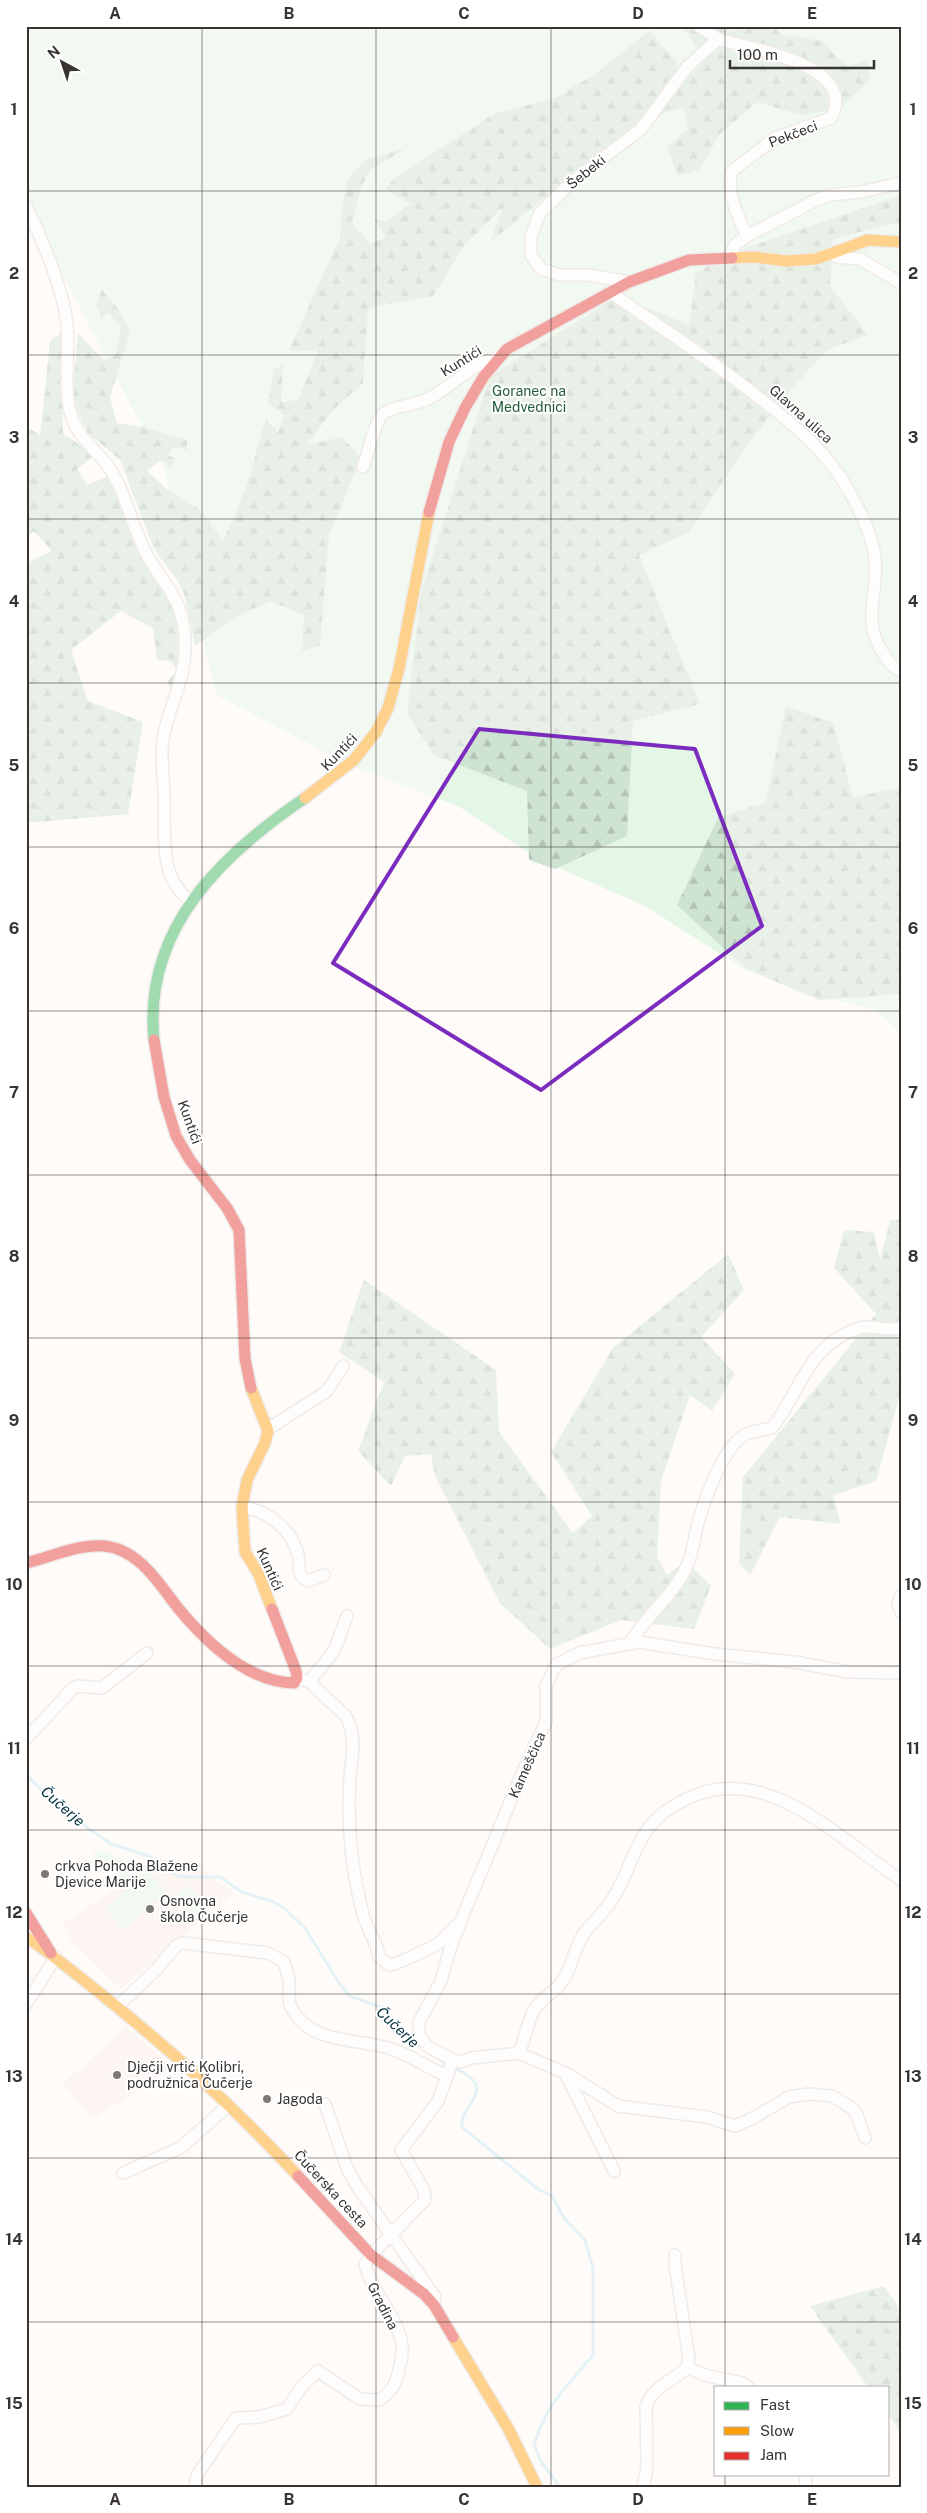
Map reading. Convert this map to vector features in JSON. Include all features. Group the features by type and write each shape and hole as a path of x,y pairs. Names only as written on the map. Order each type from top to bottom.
{"street":[{"path":"699,26 718,39"},
{"name":"Pekčeci","path":"718,39 775,53 815,71 832,85 837,98 830,118 775,138 732,171 730,185 747,236"},
{"name":"Šebeki","path":"629,282 589,275 559,275 540,269 531,255 532,236 540,213 573,181 641,129 687,67 718,39"},
{"path":"729,258 735,245 747,236 816,200 830,195 860,192 901,183"},
{"path":"26,206 44,249 63,304 67,324 69,398 75,426 112,471 143,549 177,601 183,621 185,663 181,682 163,738 164,851 173,884 190,901"},
{"path":"629,282 689,260 754,256 786,261 816,259 868,240 901,242"},
{"path":"833,253 836,257 860,259 901,283"},
{"name":"Kuntići","path":"297,1678 258,1572 245,1552 242,1508 247,1480 265,1443 268,1429 251,1388 245,1359 238,1230 232,1215 220,1196 182,1149 157,1064 154,1039 153,997 160,968 172,935 190,901 236,852 271,822 336,778 377,732 390,706 400,666 440,463 464,410 490,365 507,349 629,282"},
{"name":"Glavna ulica","path":"610,292 688,343 748,388 794,425 830,462 849,491 874,549 876,560 871,622 874,640 893,668 901,671"},
{"name":"Kuntići","path":"363,467 378,421 386,412 426,400 481,364 497,358"},
{"path":"630,1643 637,1631 672,1590 684,1571 691,1555 699,1517 724,1458 737,1440 746,1434 772,1428 808,1365 822,1350 841,1337 861,1327 890,1331 901,1328"},
{"path":"268,1429 326,1391 343,1366"},
{"path":"242,1508 261,1511 284,1530 298,1552 299,1572 303,1579 308,1581 324,1575"},
{"path":"26,1564 100,1546 116,1548 144,1567 187,1618 249,1671 269,1680 286,1684 294,1683 297,1678"},
{"path":"901,1596 898,1603 901,1612"},
{"path":"309,1682 334,1651 348,1616"},
{"name":"Kameščica","path":"450,2067 427,2046 419,2035 418,2029 423,2013 441,1981 460,1923 524,1769 546,1722 546,1686 556,1665 579,1653 639,1642 738,1657 765,1658 848,1672 901,1673"},
{"path":"26,1739 73,1688 78,1686 102,1688 147,1653"},
{"name":"Kameščica","path":"297,1678 309,1682 346,1716 352,1732 354,1748 350,1774 349,1839 359,1900 364,1919 376,1940 379,1957 389,1965 398,1964 406,1957 429,1950 460,1923"},
{"path":"519,2053 535,2008 563,1981 584,1934 612,1901 629,1870 638,1845 650,1825 676,1803 706,1790 721,1788 746,1788 766,1794 818,1819 901,1880"},
{"path":"26,1913 53,1955"},
{"path":"26,1937 53,1955"},
{"path":"118,2007 156,1970 177,1945 182,1943 268,1953 284,1962 289,1980 290,2006 307,2026 318,2033 390,2048 418,2059 450,2067 471,2058 519,2053 565,2073 618,2106 707,2117 735,2126 789,2097 808,2094 832,2096 852,2108 857,2115 865,2138"},
{"path":"26,2004 53,1955"},
{"name":"Čučerska cesta","path":"53,1955 174,2054 267,2142 371,2254 424,2294 434,2305 518,2444 537,2487"},
{"path":"371,2254 425,2200 422,2184 401,2150 438,2101 450,2067"},
{"path":"565,2073 614,2171"},
{"path":"325,2104 348,2168 369,2205 410,2258 435,2297 434,2305"},
{"path":"123,2172 180,2148 228,2106"},
{"name":"Gradina","path":"195,2487 197,2475 236,2418 259,2417 286,2409 302,2386 318,2372 360,2399 379,2400 392,2389 399,2375 402,2346 396,2327 368,2276 365,2264 371,2254"},
{"path":"643,2487 647,2468 646,2407 648,2399 659,2388 687,2368 689,2359 674,2264 675,2255"},
{"path":"687,2368 708,2376 743,2383 747,2386"}],"highlighted area":[{"path":"479,729 695,749 762,926 541,1090 333,963"}],"shaded area":[{"name":"Osnovna škola Čučerje","path":"161,1858 204,1871 234,1893 121,1989 73,1943 62,1924"},
{"name":"Dječji vrtić Kolibri, podružnica Čučerje","path":"126,2027 174,2067 92,2120 63,2084"}],"green space":[{"name":"Goranec na Medvednici","path":"26,26 901,26 901,1034 875,1010 805,992 742,968 645,906 538,859 458,806 354,767 216,695 164,468 26,206"},
{"path":"683,26 722,26 733,32 743,26 774,26 780,34 822,41 847,67 867,60 871,80 836,110 801,115 757,102 720,134 700,169 678,176 667,147 688,129 684,107 641,121 491,241 502,208 465,245 433,296 368,308 363,383 333,410 307,445 342,437 361,458 329,535 320,646 302,651 304,615 270,601 240,615 195,646 185,597 179,583 153,547 120,460 88,433 72,400 78,333 104,360 116,355 121,326 108,313 101,317 96,304 102,290 119,310 130,332 110,397 117,423 143,427 187,440 187,450 174,447 168,455 175,459 171,468 161,460 147,471 168,490 202,511 223,542 245,490 266,419 278,432 284,415 268,403 274,369 283,365 281,402 298,400 318,351 289,350 340,238 342,206 348,179 365,160 408,147 371,169 361,187 352,223 370,244 386,237 374,219 385,222 411,204 385,189 395,178 494,114 557,97 598,72 649,31 677,62 672,93 706,59 696,48"},
{"path":"901,195 901,226 890,224 833,239 830,286 868,335 827,350 785,396 752,439 688,533 639,555 700,704 633,721 627,836 555,869 529,860 527,791 434,755 407,714 421,592 490,376 618,296 689,325 696,272 745,248"},
{"path":"61,333 63,434 95,455 77,469 87,485 114,474 142,552 176,600 183,640 174,696 167,682 177,670 171,661 157,660 153,628 121,611 71,650 88,701 143,722 128,814 26,823 26,563 52,551 34,531 26,537 26,426 40,435 50,341"},
{"path":"786,706 833,723 853,797 901,788 901,994 819,1000 746,969 677,905 718,818 766,802"},
{"path":"901,1219 901,1391 876,1481 833,1495 841,1524 780,1517 750,1575 739,1563 743,1477 876,1314 834,1268 844,1230 874,1232 880,1260 890,1221"},
{"path":"728,1254 744,1290 701,1337 735,1374 712,1411 690,1395 661,1481 657,1557 667,1575 686,1561 711,1586 694,1629 621,1620 550,1649 500,1603 435,1476 431,1454 405,1456 391,1486 358,1451 384,1382 339,1352 364,1280 496,1370 499,1432 573,1533 592,1516 551,1452 613,1348"},
{"path":"97,1849 147,1869 129,1881 101,1868 93,1857"},
{"path":"149,1872 166,1893 123,1929 106,1908"},
{"path":"188,1886 209,1910 195,1922 174,1897"},
{"path":"884,2286 901,2310 901,2433 890,2418 890,2386 867,2386 810,2306"}],"waterway":[{"name":"Čučerje","path":"26,1774 72,1817 111,1844 149,1856 179,1877 220,1877 242,1892 274,1902 284,1908 305,1928 341,1986 350,1996 381,2007 399,2024 407,2038 448,2065"},
{"name":"Čučerje","path":"454,2068 468,2076 475,2084 474,2098 462,2120 463,2128 538,2189 552,2196 564,2218 585,2240 593,2268 593,2355 551,2406 534,2445 542,2463 560,2487"}],"traffic: fast":[{"path":"154,1040 154,1000 161,963 175,930 194,899 217,870 244,844 305,798"}],"traffic: slow":[{"path":"732,258 754,257 786,261 816,259 868,240 901,242"},
{"path":"305,798 354,760 376,732 388,708 399,669 429,512"},
{"path":"251,1388 268,1431 265,1443 247,1480 242,1507 245,1552 258,1573 272,1609"},
{"path":"26,1937 50,1953 164,2047 233,2109 298,2176"},
{"path":"453,2337 508,2428 537,2487"}],"traffic: jam":[{"path":"429,512 449,442 465,408 484,376 507,349 629,282 689,260 732,258"},
{"path":"154,1040 164,1097 176,1136 190,1160 227,1208 239,1230 245,1359 251,1388"},
{"path":"26,1563 65,1551 94,1546 104,1546 128,1554 147,1569 201,1634 229,1658 260,1676 294,1683 297,1678 296,1671 272,1609"},
{"path":"26,1913 51,1953"},
{"path":"298,2176 371,2255 424,2294 434,2305 453,2337"}],"place":[{"name":"crkva Pohoda Blažene Djevice Marije","path":"45,1874"},
{"name":"Osnovna škola Čučerje","path":"150,1909"},
{"name":"Dječji vrtić Kolibri, podružnica Čučerje","path":"117,2075"},
{"name":"Jagoda","path":"267,2099"}]}
